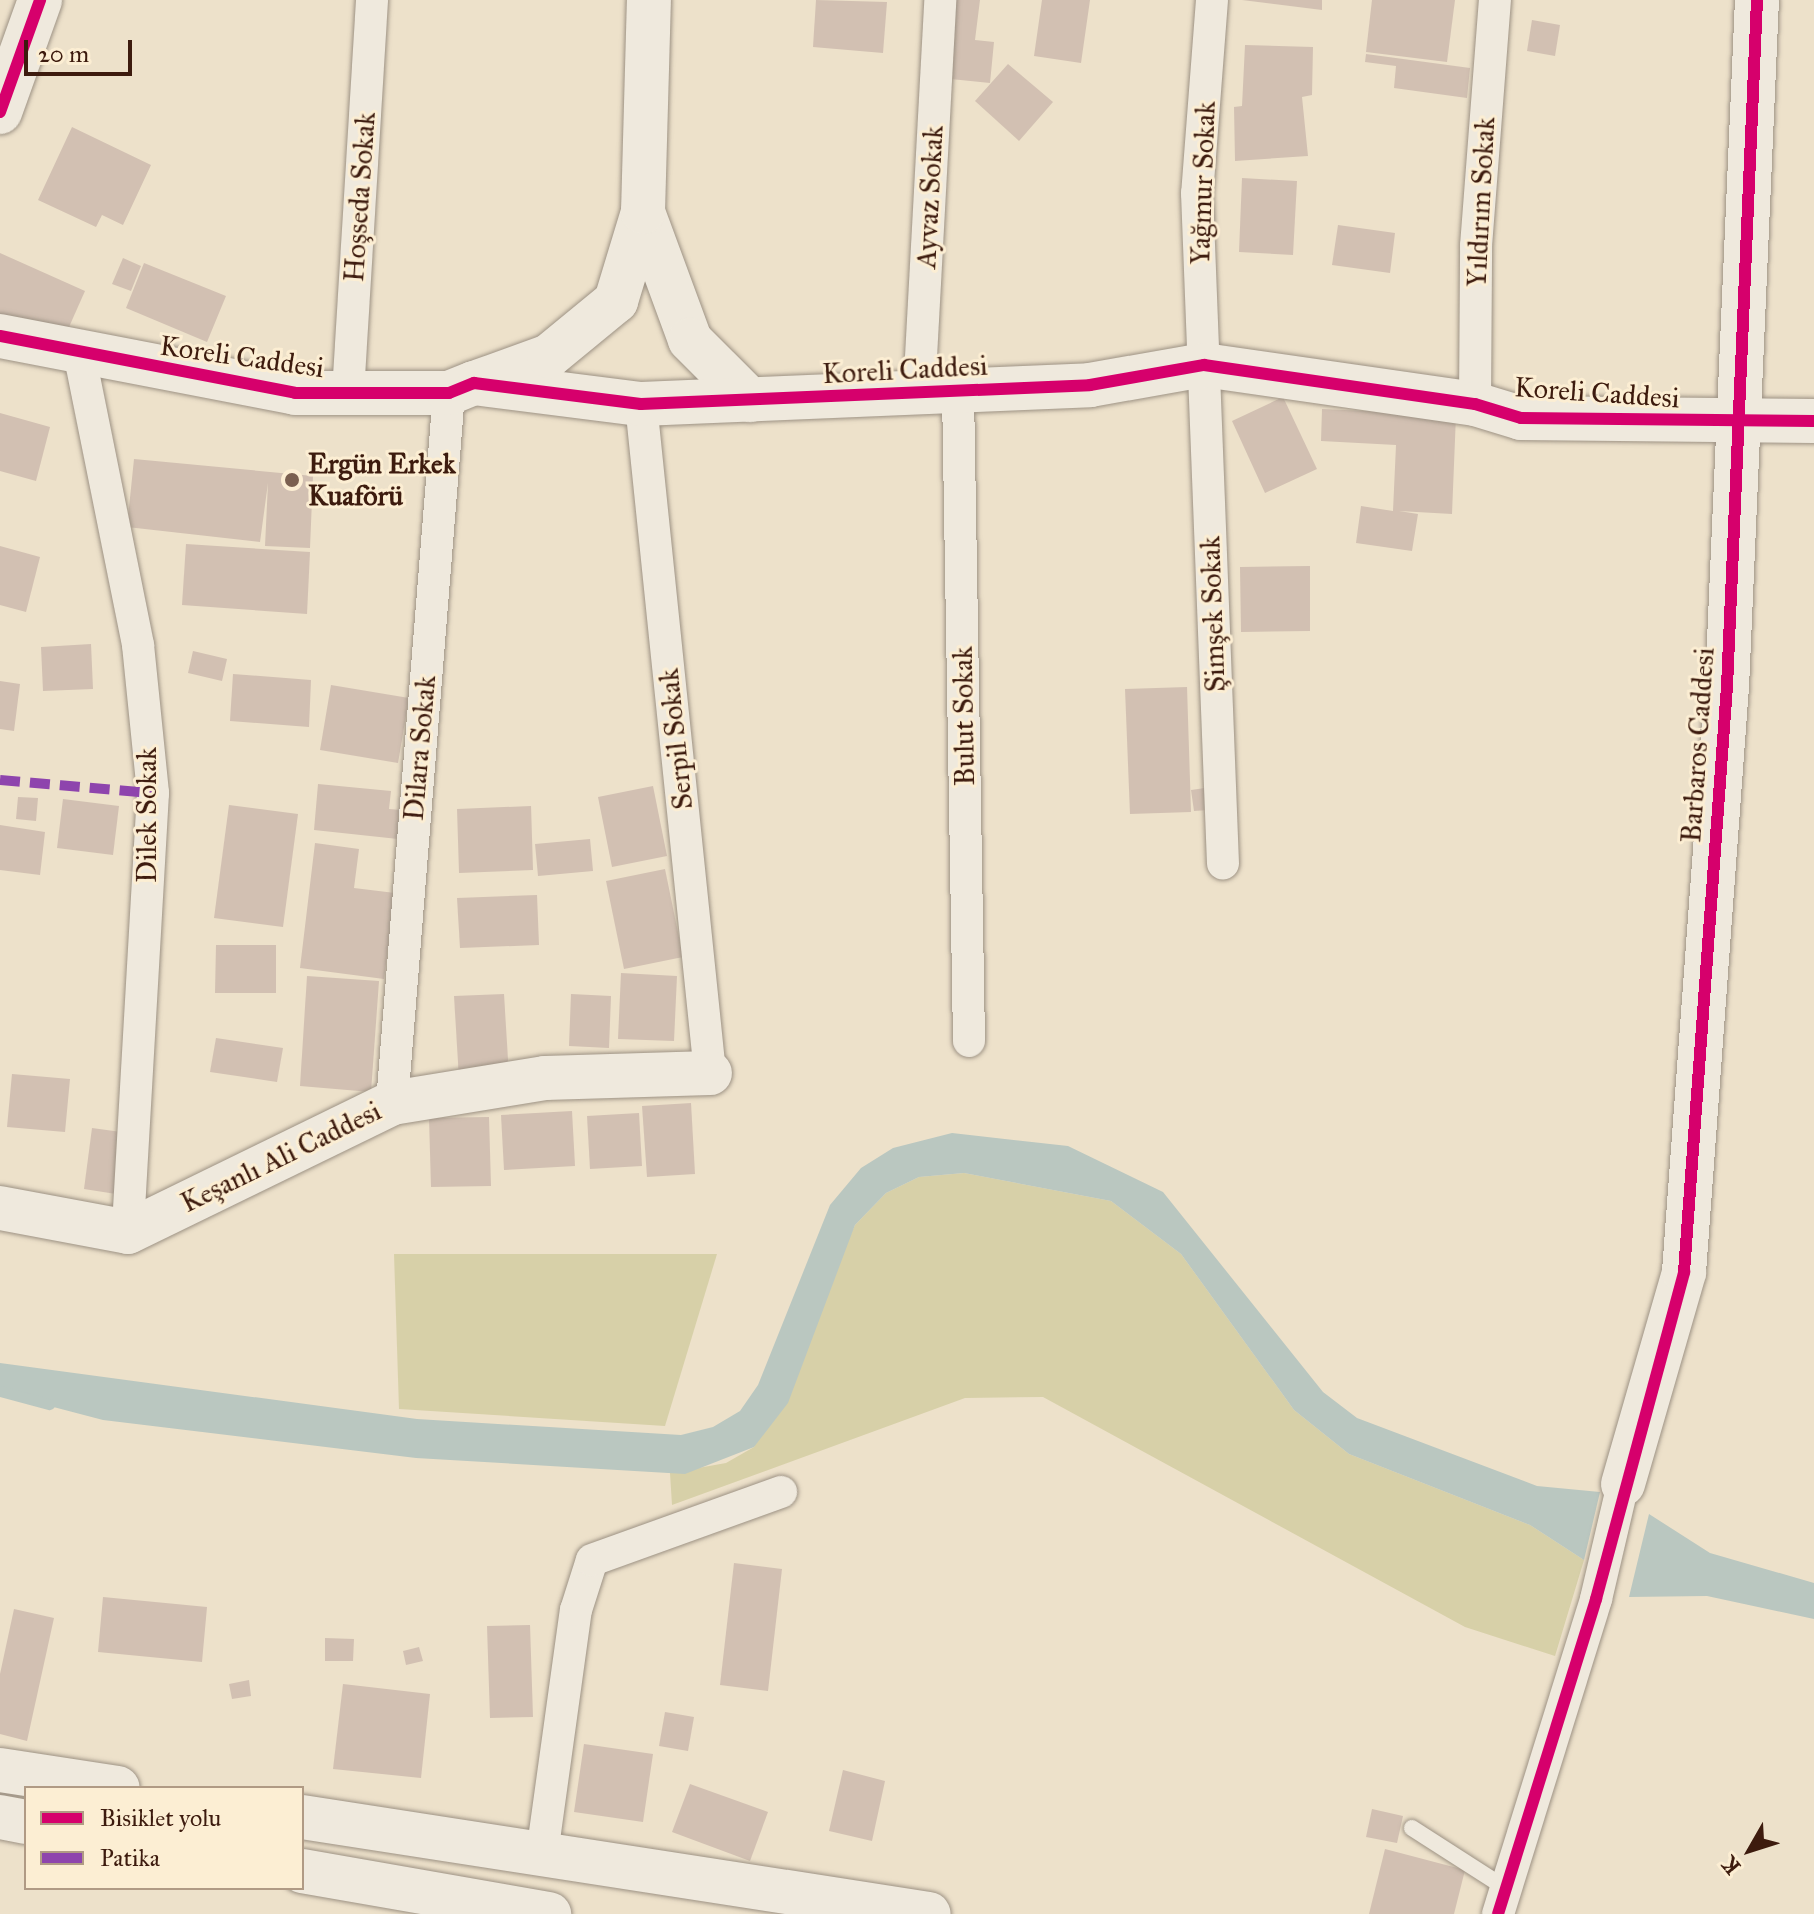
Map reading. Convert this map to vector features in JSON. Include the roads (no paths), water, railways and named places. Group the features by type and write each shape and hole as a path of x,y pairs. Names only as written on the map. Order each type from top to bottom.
{"street":[{"path":"0,112 40,0"},
{"name":"Hoşseda Sokak","path":"348,393 372,0"},
{"path":"462,388 549,356 616,301 643,212 649,0"},
{"name":"Ayvaz Sokak","path":"938,393 940,0"},
{"name":"Yağmur Sokak","path":"1204,365 1197,193 1212,0"},
{"name":"Yıldırım Sokak","path":"1475,404 1476,246 1495,0"},
{"name":"Barbaros Caddesi","path":"1623,1484 1684,1272 1739,425 1757,0"},
{"path":"643,212 690,340 750,400"},
{"name":"Koreli Caddesi","path":"0,336 80,357 295,393 462,388 641,404 1090,385 1204,365 1475,404 1521,418 1739,425 1814,421"},
{"name":"Dilek Sokak","path":"80,357 138,645 153,793 128,1232"},
{"name":"Şimşek Sokak","path":"1204,365 1223,863"},
{"name":"Dilara Sokak","path":"392,1103 462,388"},
{"name":"Bulut Sokak","path":"938,393 969,1041"},
{"name":"Serpil Sokak","path":"641,404 710,1073"},
{"name":"Keşanlı Ali Caddesi","path":"128,1232 392,1103 545,1078 710,1073"},
{"path":"0,1208 128,1232"},
{"path":"1502,1902 1601,1580 1623,1484"},
{"path":"542,1854 576,1610 592,1560 781,1492"},
{"path":"0,1770 105,1786"},
{"path":"0,1817 24,1822"},
{"path":"304,1817 929,1914"},
{"path":"304,1871 549,1914"}],"lane":[{"path":"1412,1828 1502,1902"}],"waterway":[{"path":"0,1391 49,1404"}],"place":[{"name":"Ergün Erkek Kuaförü","path":"292,480"}]}
